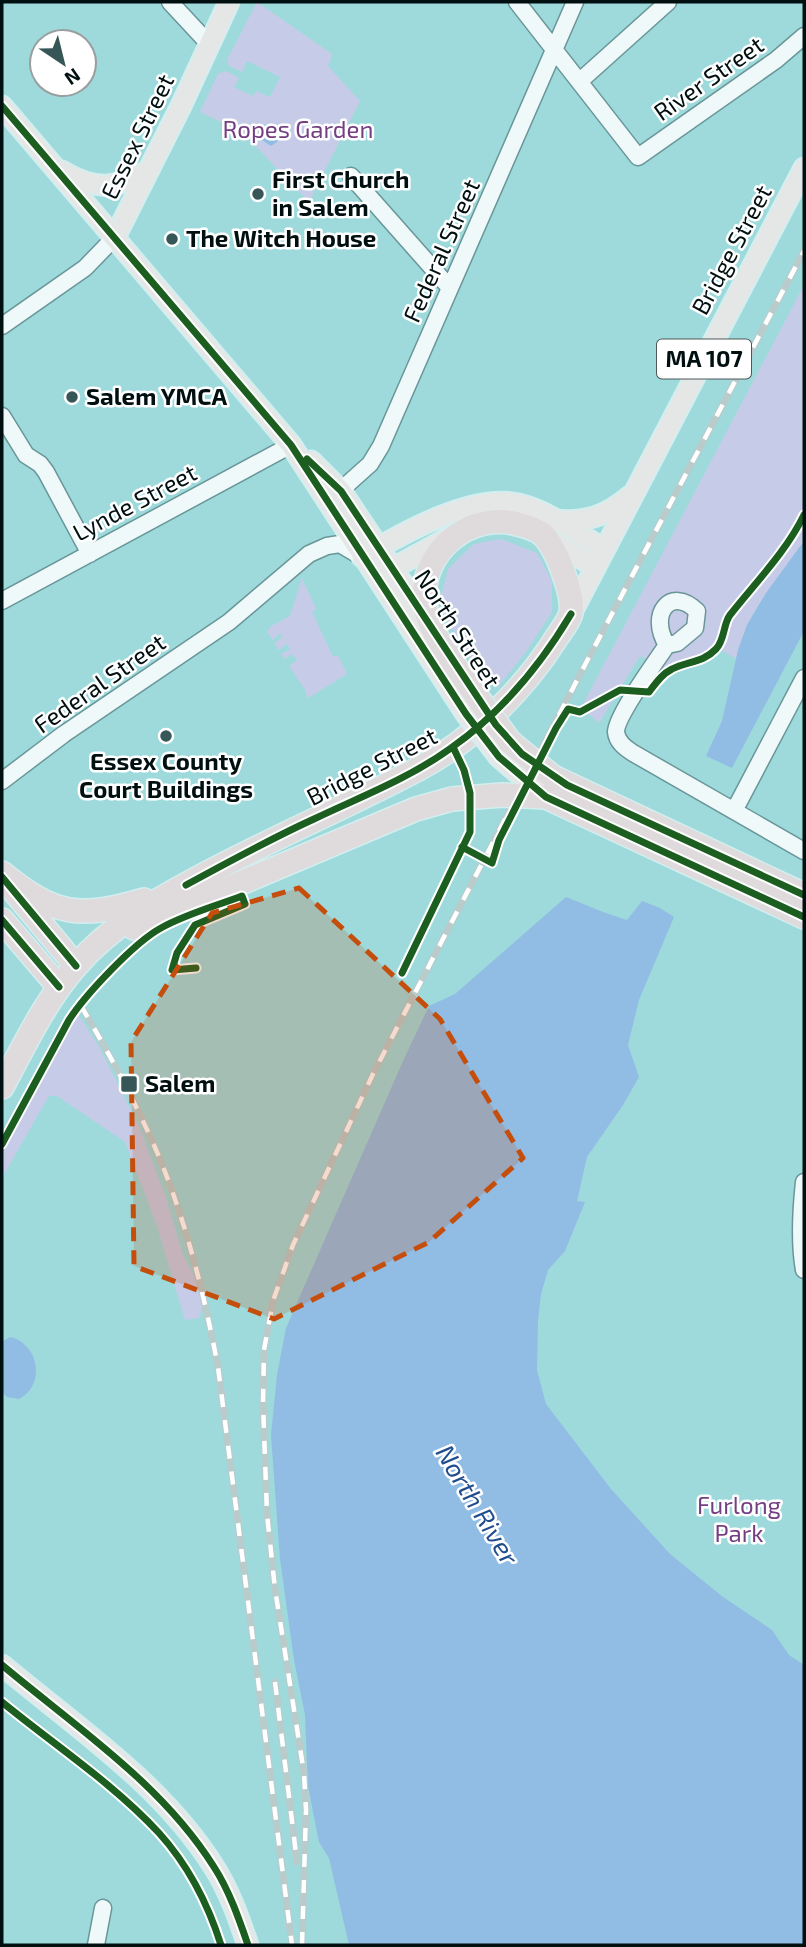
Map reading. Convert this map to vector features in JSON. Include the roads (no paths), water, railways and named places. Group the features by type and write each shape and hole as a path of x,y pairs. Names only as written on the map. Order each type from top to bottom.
{"highway":[{"path":"431,628 425,606 426,579 438,555 457,533 492,521 548,527 562,571 571,614"},
{"name":"Bridge Street","path":"2,1087 59,987 99,942 135,914 186,885 266,842 407,775 453,747 484,722 518,687 551,647 571,614"},
{"name":"North Street","path":"431,628 473,707 510,742 549,787 804,917"},
{"path":"99,942 416,809 452,799 502,795 549,787"},
{"name":"North Street","path":"549,787 804,895"},
{"path":"2,875 47,904 72,912 126,905 186,885"},
{"path":"2,875 76,966"},
{"path":"2,920 59,987"}],"main road":[{"name":"Essex Street","path":"115,237 229,2"},
{"name":"North Street","path":"2,106 334,496 371,552 394,569 431,628"},
{"path":"53,166 90,185 111,186 129,181 149,170"},
{"name":"Bridge Street","path":"571,614 804,168"},
{"path":"548,527 591,519 606,513 634,494"},
{"path":"371,552 441,518 479,504 496,501 519,504 595,567"},
{"path":"548,527 604,549"},
{"path":"375,577 457,533"},
{"name":"North Street","path":"371,552 375,577 473,707"},
{"path":"2,1665 141,1780 180,1821 215,1867 239,1918 248,1945"}],"street":[{"path":"170,2 209,44"},
{"path":"517,2 580,82 668,2"},
{"name":"Federal Street","path":"334,496 370,464 381,446 575,2"},
{"name":"River Street","path":"580,82 638,157 776,60 804,36"},
{"path":"351,176 450,288"},
{"name":"Essex Street","path":"2,326 85,268 115,237"},
{"path":"2,416 26,455 46,471 90,554"},
{"name":"Lynde Street","path":"2,601 291,445"},
{"name":"Federal Street","path":"2,781 64,734 229,622 309,554 340,544 371,552"},
{"path":"667,645 623,712 616,735 620,743 628,751 804,851"},
{"path":"734,811 804,677"},
{"path":"804,1182 804,1270"},
{"path":"96,1945 103,1908"}],"water":[{"path":"267,124 274,129 277,137 277,142 271,146 262,140 259,133"},
{"path":"804,541 804,631 732,768 706,756 722,721 738,650 747,625 766,593"},
{"name":"North River","path":"566,897 627,920 642,901 674,917 639,1000 628,1045 639,1077 587,1157 577,1201 585,1202 565,1251 548,1270 541,1294 538,1321 537,1370 546,1404 611,1489 670,1554 723,1597 772,1630 789,1655 804,1665 804,1945 349,1945 329,1858 319,1842 308,1787 305,1715 294,1660 280,1559 271,1435 277,1375 286,1328 429,1006 455,994"},
{"path":"10,1337 27,1347 36,1365 33,1384 19,1399 7,1397 2,1392 2,1342"}],"railway":[{"path":"302,1945 306,1810 304,1773 275,1589 267,1514 264,1350 273,1301 293,1245 373,1074 804,251"},
{"path":"81,1006 102,1041 157,1152 185,1231 207,1312 218,1367 292,1945"},
{"path":"275,1682 297,1862"}],"place":[{"name":"First Church in Salem","path":"258,194"},
{"name":"The Witch House","path":"172,239"},
{"name":"Salem YMCA","path":"72,397"},
{"name":"Essex County Court Buildings","path":"166,736"},
{"name":"Salem","path":"129,1084"}],"park label":[{"name":"Ropes Garden","path":"298,130"},
{"name":"Furlong Park","path":"739,1520"}]}
